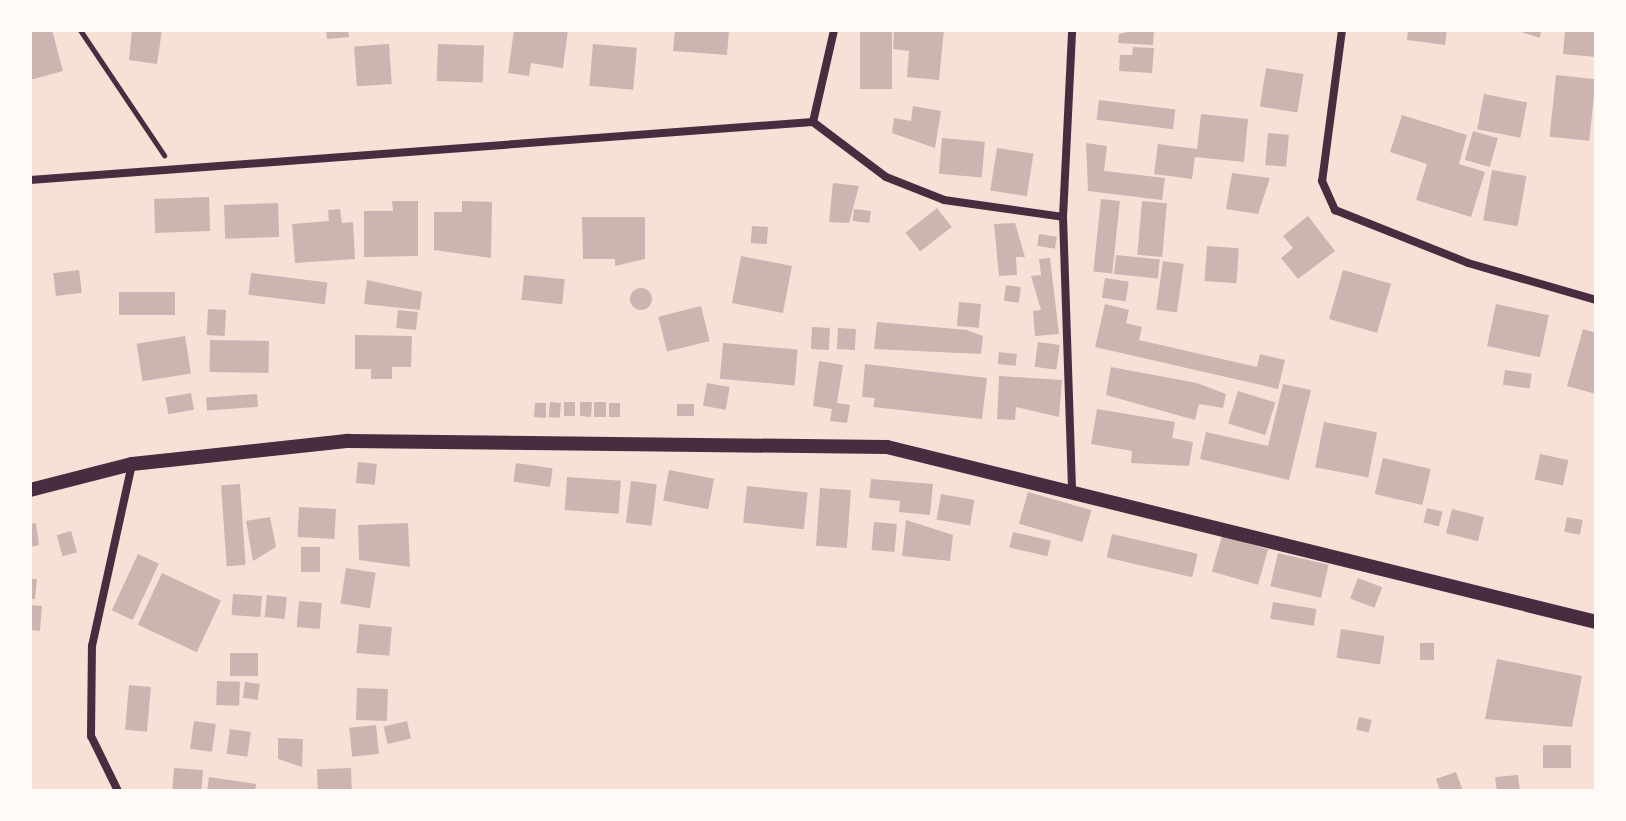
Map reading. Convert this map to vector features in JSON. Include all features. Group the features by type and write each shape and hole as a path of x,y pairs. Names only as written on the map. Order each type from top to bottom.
{"street":[{"path":"813,122 834,30"},
{"path":"1072,30 1063,217 1072,488"},
{"path":"1342,30 1322,181 1335,210 1468,263 1596,300"},
{"path":"30,180 170,164 813,122 886,177 944,200 1063,217"},
{"path":"30,490 132,464 349,441 887,447 1072,488 1596,622"},
{"path":"118,791 110,782 91,736 92,646 132,464"},
{"path":"101,791 110,782"}],"path":[{"path":"80,30 170,164"}],"building":[{"path":"30,30 52,30 63,71 30,80"},
{"path":"132,30 162,30 157,64 129,60"},
{"path":"326,30 348,30 349,37 327,39"},
{"path":"514,30 568,30 563,68 531,63 529,76 508,73"},
{"path":"675,30 729,30 727,55 673,51"},
{"path":"860,30 892,30 892,89 860,89"},
{"path":"894,30 944,30 939,80 907,77 909,51 893,49"},
{"path":"1154,30 1153,45 1118,43 1119,34"},
{"path":"1408,30 1447,30 1445,45 1407,40"},
{"path":"1515,30 1541,30 1540,38"},
{"path":"1565,30 1596,30 1596,57 1563,54"},
{"path":"389,44 392,84 357,86 354,46"},
{"path":"438,44 484,46 483,83 437,81"},
{"path":"593,44 637,48 633,90 589,86"},
{"path":"1133,47 1154,48 1152,73 1119,71 1120,55 1132,55"},
{"path":"1266,68 1304,74 1297,112 1260,107"},
{"path":"1556,75 1596,79 1589,141 1550,137"},
{"path":"1484,94 1527,102 1520,138 1477,129"},
{"path":"1099,100 1175,109 1173,129 1097,120"},
{"path":"913,106 941,111 935,148 892,133 894,118 911,121"},
{"path":"1201,114 1248,119 1244,162 1195,157 1192,179 1154,174 1158,144 1197,149"},
{"path":"1402,115 1467,135 1459,164 1485,172 1471,217 1416,200 1427,164 1390,152"},
{"path":"1473,131 1498,138 1490,167 1465,160"},
{"path":"1268,133 1289,135 1286,167 1265,165"},
{"path":"942,138 985,142 982,178 939,174"},
{"path":"1086,143 1107,146 1104,171 1165,178 1162,200 1088,191"},
{"path":"997,148 1034,154 1027,196 990,190"},
{"path":"1492,170 1526,176 1518,226 1483,220"},
{"path":"1232,173 1270,178 1258,214 1226,209"},
{"path":"833,183 859,186 849,223 829,222"},
{"path":"209,197 210,231 155,233 154,199"},
{"path":"1101,199 1120,201 1112,274 1093,272"},
{"path":"392,201 418,201 418,256 364,257 364,211 393,211"},
{"path":"462,201 492,202 491,258 434,250 434,212 462,212"},
{"path":"1142,201 1167,203 1162,257 1137,255"},
{"path":"278,203 279,237 225,239 224,205"},
{"path":"937,208 952,227 920,252 905,233"},
{"path":"340,209 342,223 353,222 355,259 295,263 292,224 329,221 328,210"},
{"path":"854,209 871,211 869,223 853,221"},
{"path":"1308,216 1335,251 1298,279 1281,258 1293,248 1283,236"},
{"path":"582,217 645,217 645,259 615,266 615,259 583,259"},
{"path":"1015,223 1025,257 1016,257 1017,275 999,276 994,224"},
{"path":"752,226 768,227 767,244 751,243"},
{"path":"1039,234 1057,237 1055,249 1037,246"},
{"path":"1207,246 1239,248 1236,283 1205,281"},
{"path":"1116,255 1160,260 1158,278 1114,274"},
{"path":"741,256 792,266 783,313 732,303"},
{"path":"1050,258 1059,334 1035,336 1033,311 1041,310 1031,276 1041,275 1039,259"},
{"path":"1163,261 1184,264 1177,312 1156,310"},
{"path":"79,270 82,293 56,296 53,273"},
{"path":"1343,270 1391,284 1377,333 1329,319"},
{"path":"251,273 327,282 325,304 248,295"},
{"path":"524,275 565,279 562,304 521,300"},
{"path":"1105,278 1129,282 1126,302 1102,298"},
{"path":"367,280 422,292 420,310 364,304"},
{"path":"1006,285 1021,287 1019,303 1004,301"},
{"path":"641,288 649,291 652,299 649,307 641,310 633,307 630,299 633,291"},
{"path":"119,292 175,292 175,315 119,315"},
{"path":"959,302 981,304 979,328 957,326"},
{"path":"1105,304 1129,310 1126,323 1142,327 1139,340 1257,367 1260,354 1285,360 1278,389 1095,347"},
{"path":"1496,304 1549,315 1540,357 1487,346"},
{"path":"701,306 710,341 667,352 658,317"},
{"path":"208,309 226,310 225,336 207,335"},
{"path":"398,310 418,312 416,330 396,328"},
{"path":"877,322 967,330 983,336 981,354 874,349"},
{"path":"812,327 830,328 829,350 811,349"},
{"path":"838,328 856,329 855,350 837,349"},
{"path":"1583,329 1596,333 1596,394 1567,386"},
{"path":"355,335 412,336 411,367 392,367 392,379 371,379 371,369 355,369"},
{"path":"185,336 191,374 143,381 137,344"},
{"path":"210,340 269,341 268,373 209,372"},
{"path":"1038,342 1060,345 1056,370 1035,367"},
{"path":"723,343 798,350 795,385 720,379"},
{"path":"999,352 1017,354 1016,366 998,364"},
{"path":"819,361 843,365 837,403 850,405 847,423 830,421 832,409 813,406"},
{"path":"865,364 987,378 982,419 873,407 875,398 862,397"},
{"path":"1111,367 1197,383 1226,394 1223,408 1199,404 1195,420 1106,395"},
{"path":"1505,370 1532,374 1530,389 1503,385"},
{"path":"999,376 1062,380 1059,417 1016,407 1015,420 997,419"},
{"path":"707,383 730,387 726,410 703,406"},
{"path":"1283,384 1311,390 1289,480 1200,459 1206,432 1268,446"},
{"path":"1238,391 1275,402 1265,435 1228,424"},
{"path":"191,393 194,410 168,414 165,398"},
{"path":"257,394 258,407 207,411 206,398"},
{"path":"550,402 561,403 560,418 549,417"},
{"path":"564,402 575,402 575,416 564,416"},
{"path":"580,402 592,402 591,417 580,416"},
{"path":"594,402 606,402 606,417 594,417"},
{"path":"535,403 546,403 546,418 534,417"},
{"path":"609,403 620,403 620,417 609,417"},
{"path":"677,404 694,404 694,416 677,416"},
{"path":"1097,409 1175,422 1172,438 1193,442 1189,466 1131,463 1132,451 1091,444"},
{"path":"1324,422 1377,432 1368,477 1315,467"},
{"path":"1540,454 1568,460 1563,485 1535,479"},
{"path":"1383,458 1431,469 1422,505 1375,494"},
{"path":"358,462 377,464 375,485 356,483"},
{"path":"516,463 553,468 550,487 513,482"},
{"path":"669,470 714,479 708,509 663,500"},
{"path":"567,477 621,481 619,514 565,510"},
{"path":"871,479 933,484 930,515 899,512 900,501 869,498"},
{"path":"631,481 657,484 652,526 626,523"},
{"path":"240,484 246,565 227,566 221,485"},
{"path":"747,486 808,492 804,529 743,523"},
{"path":"820,488 851,490 847,548 816,546"},
{"path":"1028,492 1091,510 1082,542 1019,524"},
{"path":"941,494 974,500 970,526 936,520"},
{"path":"299,507 336,509 334,539 297,537"},
{"path":"1427,508 1443,512 1439,526 1423,523"},
{"path":"1452,509 1484,517 1478,541 1446,533"},
{"path":"270,517 276,547 253,561 246,521"},
{"path":"1567,517 1583,520 1580,535 1564,532"},
{"path":"906,520 953,535 950,561 902,556"},
{"path":"874,522 897,524 894,552 872,550"},
{"path":"36,523 39,545 30,547 30,524"},
{"path":"408,523 410,567 359,560 358,525"},
{"path":"71,531 77,552 63,556 57,535"},
{"path":"1013,532 1051,541 1047,556 1009,548"},
{"path":"1112,534 1198,554 1192,577 1107,557"},
{"path":"1222,536 1268,549 1258,585 1212,572"},
{"path":"301,547 320,547 320,572 301,572"},
{"path":"1278,553 1329,565 1321,598 1270,586"},
{"path":"138,554 159,564 133,620 112,610"},
{"path":"346,568 376,573 370,608 340,604"},
{"path":"162,573 221,600 197,652 138,625"},
{"path":"1358,578 1382,587 1374,608 1350,599"},
{"path":"30,579 37,579 35,599 30,599"},
{"path":"233,594 262,596 260,617 232,615"},
{"path":"267,595 287,597 285,619 265,617"},
{"path":"299,601 322,603 320,629 297,627"},
{"path":"1273,602 1316,609 1314,626 1270,619"},
{"path":"30,605 42,606 40,631 30,630"},
{"path":"359,624 392,627 389,656 356,653"},
{"path":"1341,629 1384,636 1380,665 1336,658"},
{"path":"1420,643 1434,643 1434,660 1420,660"},
{"path":"230,653 258,653 258,676 230,676"},
{"path":"1497,659 1582,676 1572,727 1485,719"},
{"path":"217,681 240,682 239,706 216,705"},
{"path":"245,682 260,684 258,700 243,698"},
{"path":"129,685 151,687 147,732 125,730"},
{"path":"357,688 388,689 387,721 356,720"},
{"path":"1359,717 1372,720 1369,733 1356,730"},
{"path":"194,721 216,724 212,752 190,749"},
{"path":"407,721 411,739 388,744 384,726"},
{"path":"376,725 379,754 352,757 349,728"},
{"path":"230,729 251,732 247,757 227,754"},
{"path":"278,738 303,739 302,767 278,759"},
{"path":"1543,745 1571,745 1571,768 1543,768"},
{"path":"174,768 203,770 201,791 172,791"},
{"path":"351,768 352,791 318,791 317,769"},
{"path":"1456,772 1463,791 1440,791 1436,779"},
{"path":"1518,775 1520,791 1497,791 1495,777"},
{"path":"209,777 256,784 255,791 207,791"}]}
